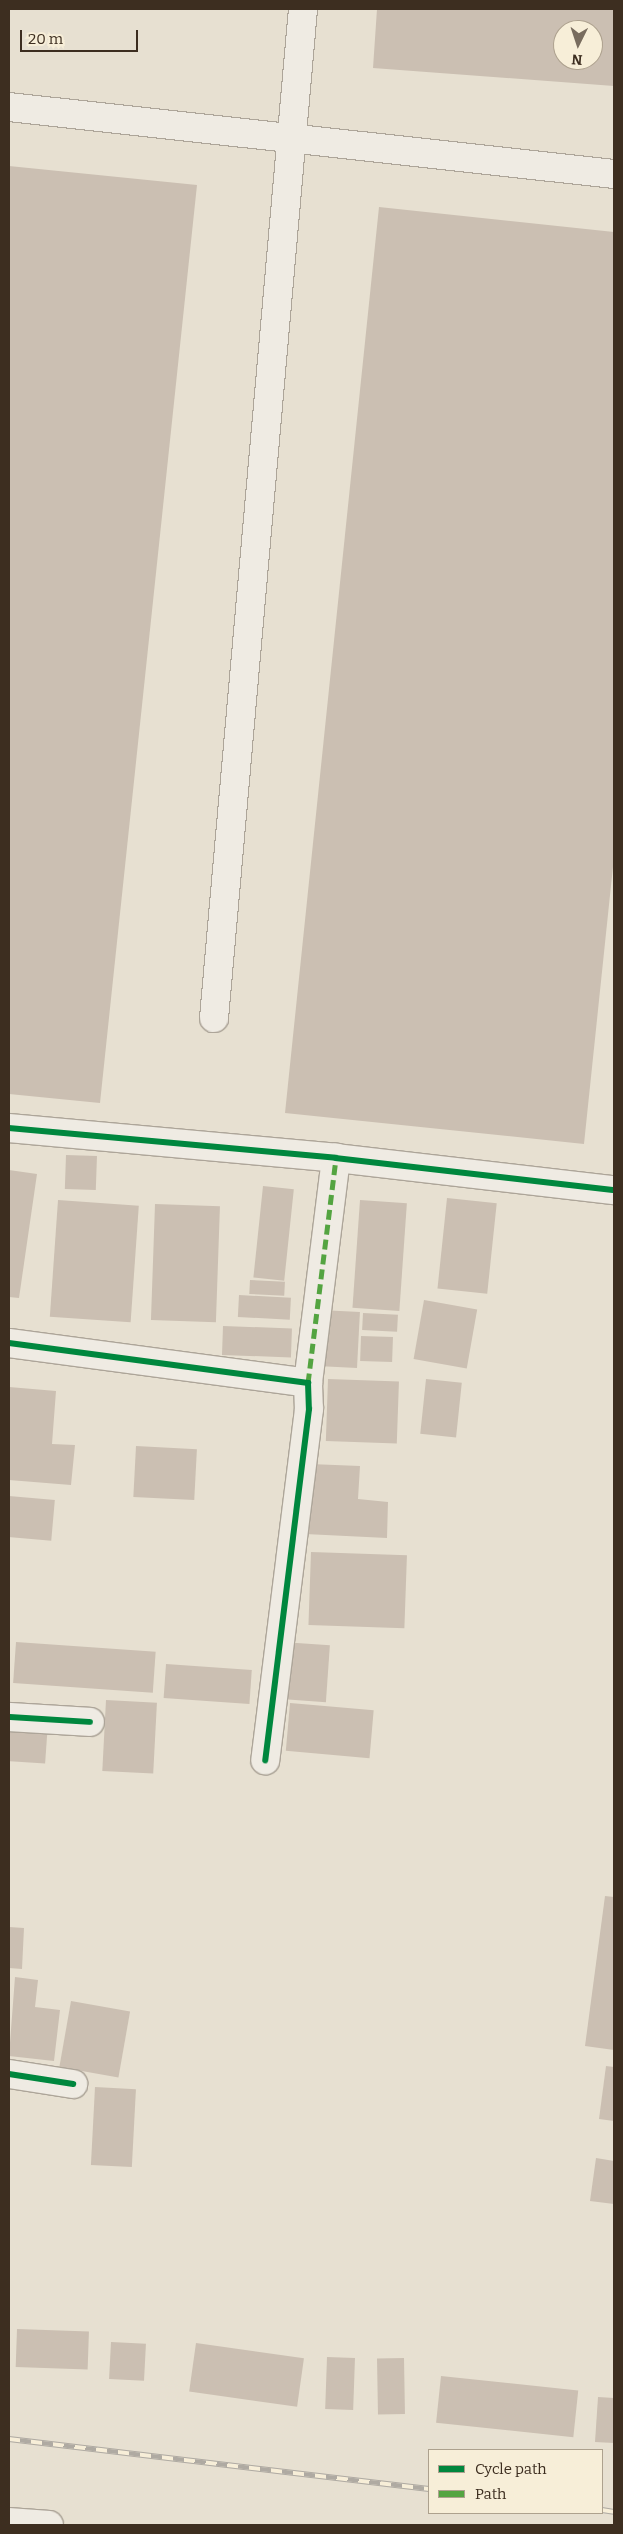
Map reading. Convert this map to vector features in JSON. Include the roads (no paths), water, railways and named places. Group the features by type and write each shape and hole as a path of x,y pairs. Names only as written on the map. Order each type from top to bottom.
{"street":[{"path":"214,1018 303,9"},
{"path":"9,107 614,174"},
{"path":"9,1128 336,1158 614,1190"},
{"path":"266,1760 309,1409 308,1382 336,1158"},
{"path":"9,1343 308,1382"},
{"path":"9,1717 90,1722"},
{"path":"9,2074 73,2084"},
{"path":"9,2522 48,2525"}],"railway":[{"path":"9,2439 428,2489"},
{"path":"603,2510 614,2512"}]}
